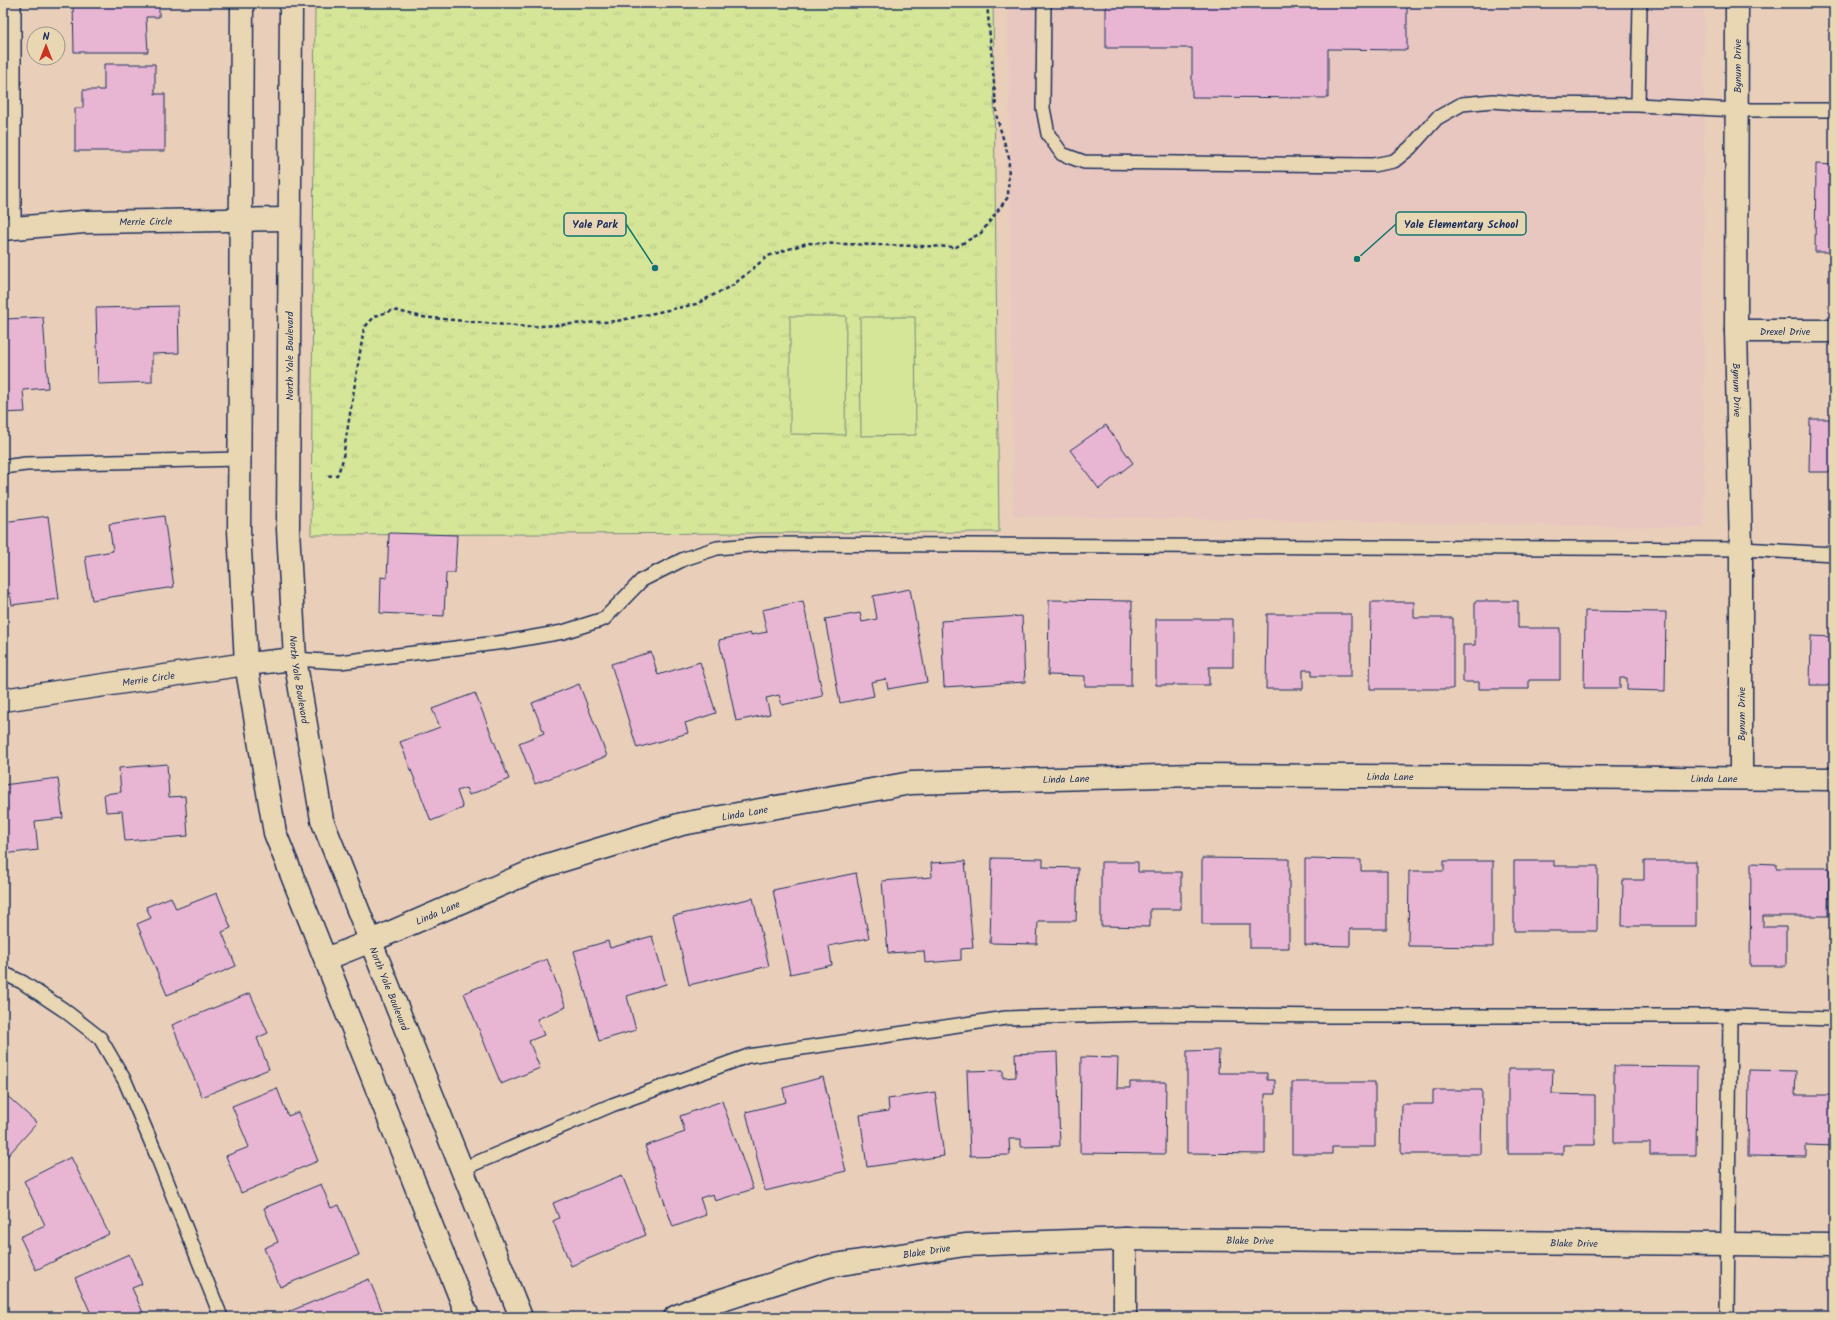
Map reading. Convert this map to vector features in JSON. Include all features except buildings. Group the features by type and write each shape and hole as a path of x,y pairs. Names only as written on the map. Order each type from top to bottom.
{"street":[{"path":"242,3 239,530 246,664 275,833 468,1317"},
{"name":"North Yale Boulevard","path":"291,3 288,529 295,659 322,820 520,1317"},
{"name":"Bynum Drive","path":"1737,3 1736,331 1741,549 1741,778"},
{"name":"Merrie Circle","path":"8,229 84,222 289,218"},
{"name":"Drexel Drive","path":"1736,331 1834,331"},
{"name":"Merrie Circle","path":"3,700 246,664 295,659"},
{"name":"Linda Lane","path":"326,959 544,866 682,824 911,783 1194,775 1834,779"},
{"path":"1125,1239 1125,1317"},
{"name":"Blake Drive","path":"675,1317 691,1310 828,1266 965,1246 1125,1239 1834,1245"}],"lane":[{"path":"8,229 14,3"},
{"path":"1044,3 1043,108 1048,134 1062,154 1084,162 1373,165 1394,160 1410,148 1437,118 1462,104 1493,101 1528,104 1638,105 1737,110 1834,110"},
{"path":"1638,105 1640,3"},
{"path":"3,467 33,464 239,459"},
{"path":"295,659 340,662 505,642 563,632 604,619 642,580 684,559 724,547 769,544 1741,549 1834,554"},
{"path":"3,973 22,982 64,1010 100,1038 131,1094 221,1317"},
{"path":"462,1169 612,1105 748,1056 1006,1018 1147,1014 1330,1016 1730,1016 1834,1019"},
{"path":"1727,1317 1730,1016"}],"path":[{"path":"328,476 337,475 342,463 364,328 375,316 394,310 422,317 527,328 618,321 696,304 733,285 768,256 807,243 956,248 981,233 1008,197 1009,158 997,118 988,3"}],"shaded area":[{"path":"1008,3 1704,3 1704,528 1013,516"}],"green space":[{"path":"315,3 993,3 999,532 311,535"},
{"path":"790,316 846,316 845,435 790,434"},
{"path":"860,317 915,317 916,435 861,436"}],"place":[{"name":"Yale Elementary School","path":"1357,259"},
{"name":"Yale Park","path":"655,268"}]}
